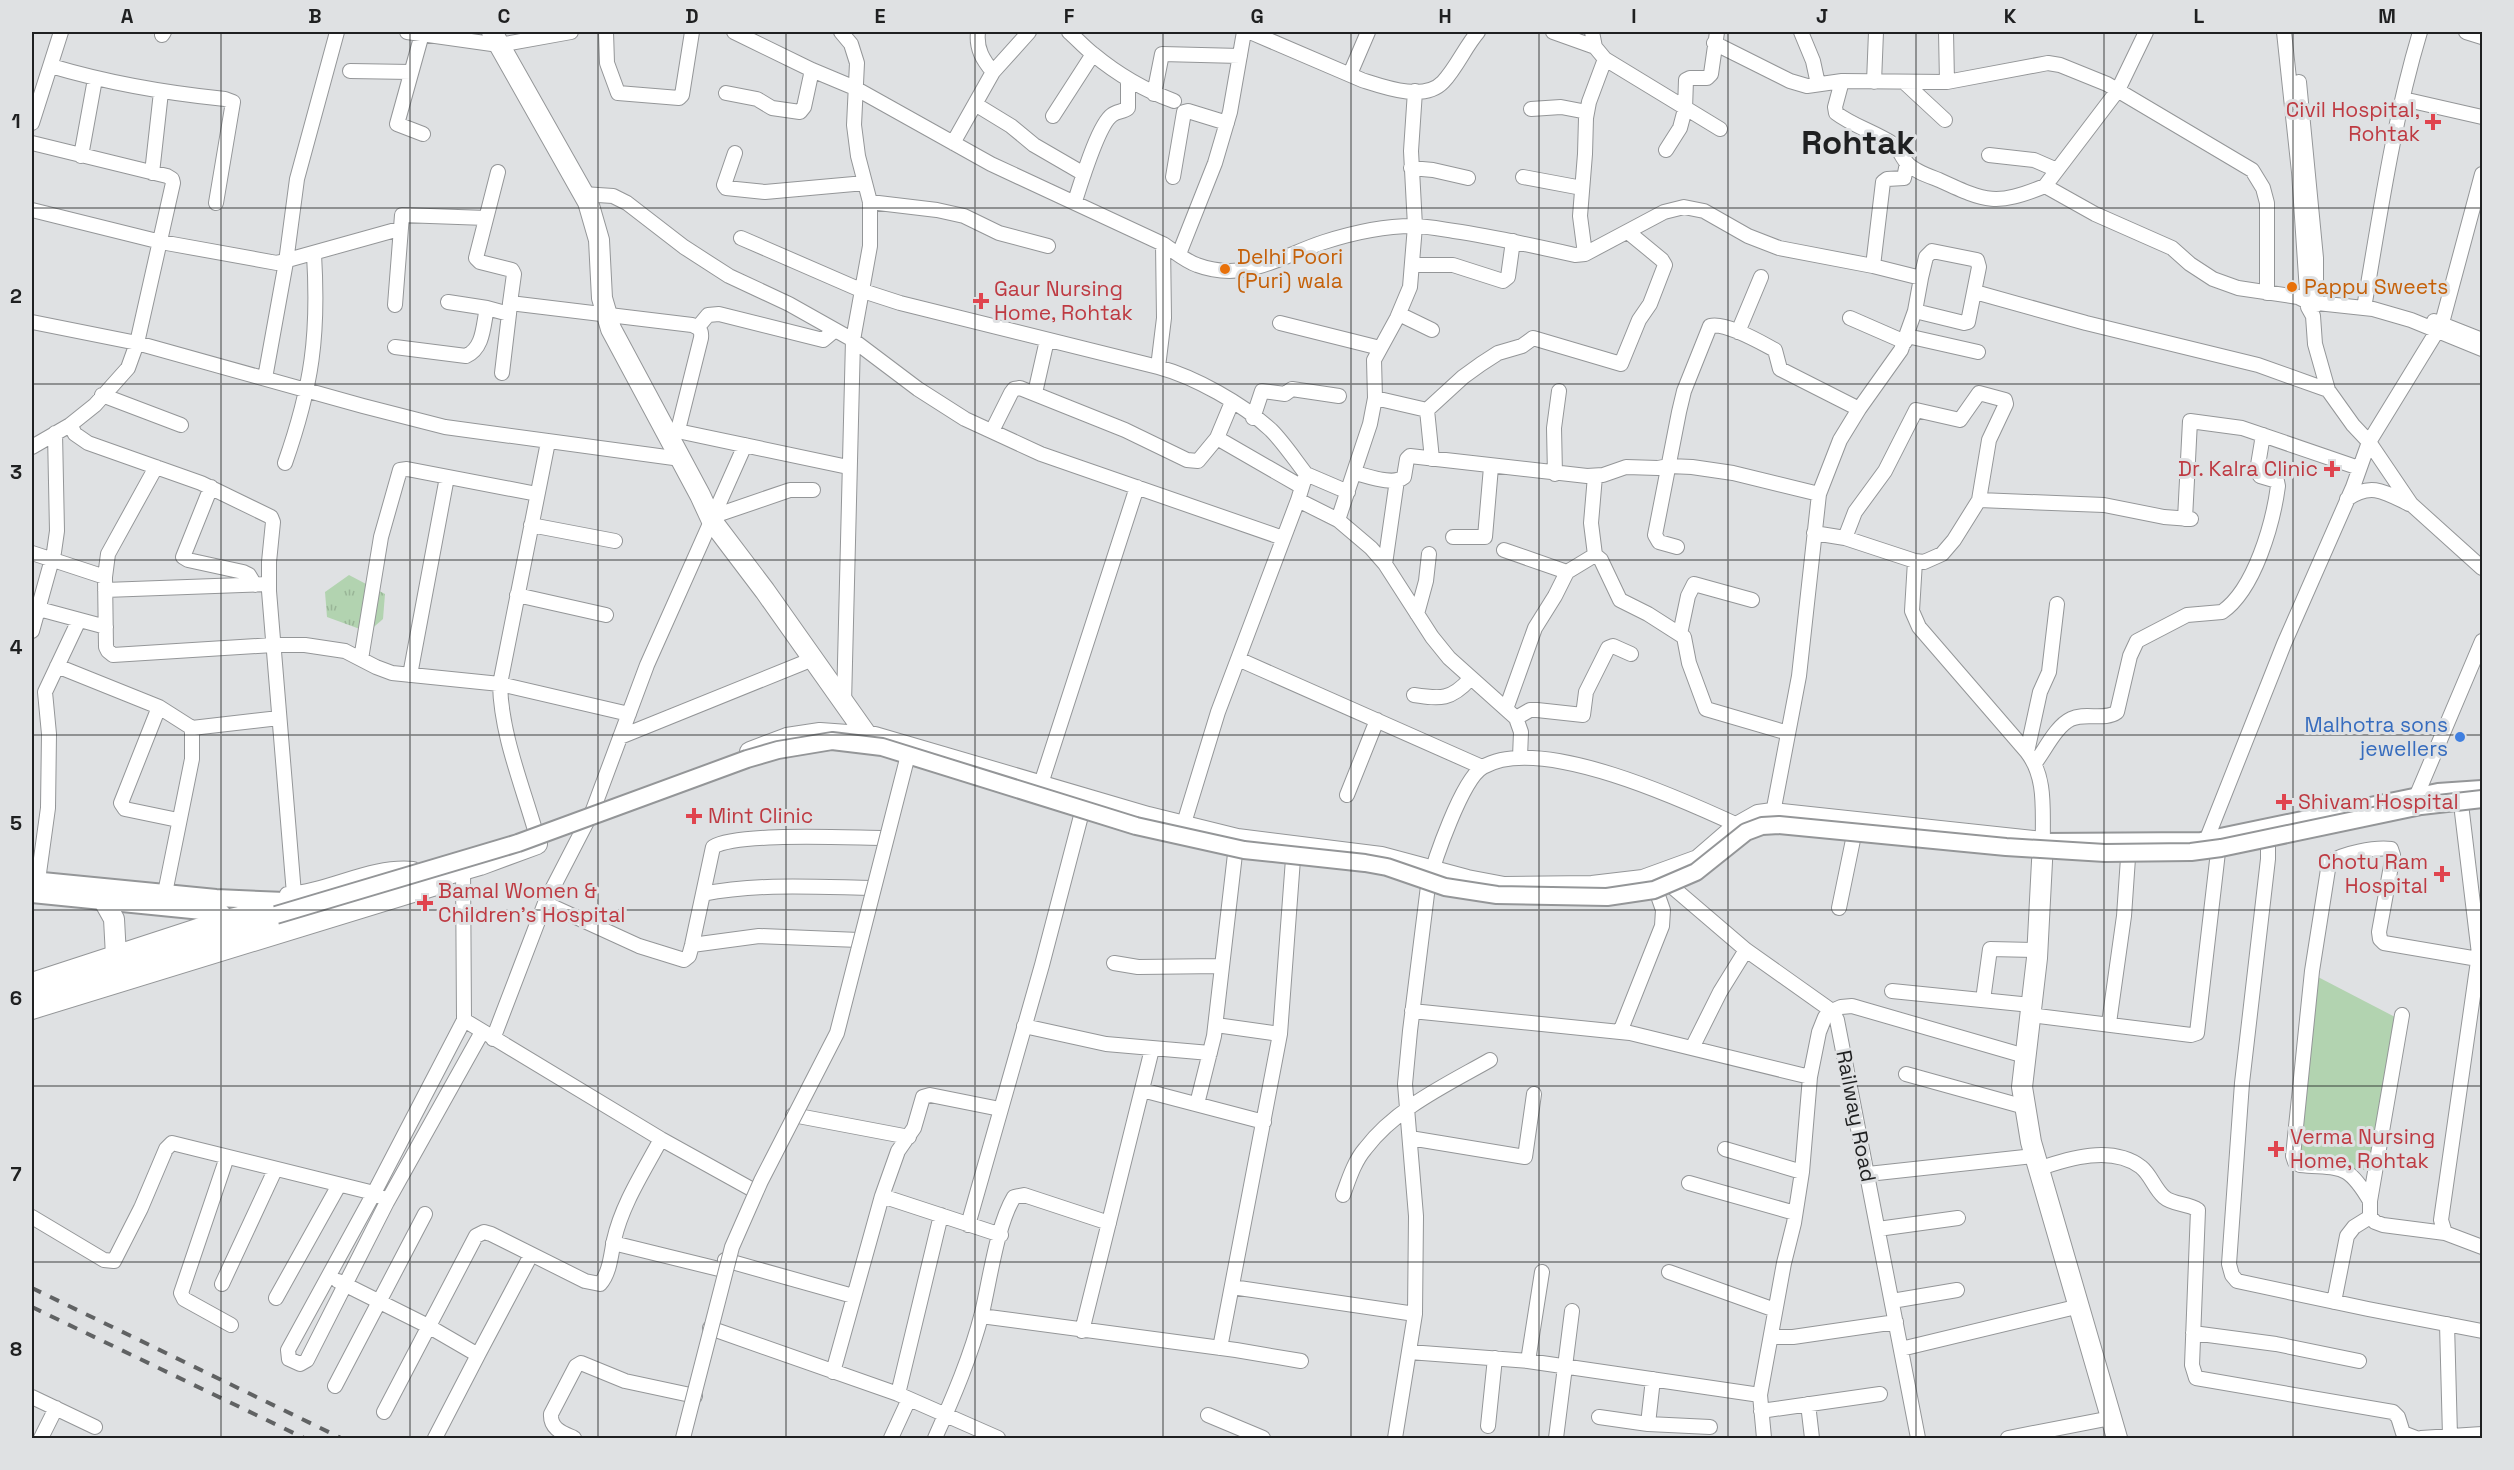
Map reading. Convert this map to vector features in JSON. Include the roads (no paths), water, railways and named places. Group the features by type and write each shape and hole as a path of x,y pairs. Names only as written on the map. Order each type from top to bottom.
{"highway":[{"path":"496,38 588,202 599,240 602,298 611,329 671,429 681,459 713,518 872,743"},
{"path":"32,998 231,920 463,868 590,818 792,751 872,743 1181,834 1235,854 1293,859 1430,878 1467,880 1504,887 1592,886 1643,880 1662,883 1746,828 1758,815 1773,813 2044,849"},
{"path":"1039,792 1082,812 1181,834 1381,857 1430,878"},
{"path":"32,983 299,897 413,869 463,868 534,830 590,818"},
{"path":"1746,828 1772,824 1789,825 1854,835 2044,849"},
{"path":"2044,849 2037,950 2022,1087 2036,1163 2080,1306 2117,1438"},
{"path":"104,901 114,919 116,956"}],"main road":[{"path":"32,894 104,901 231,920 273,916 518,843 778,750 832,741 882,747 908,753 1136,826 1244,850 1365,862 1388,867 1444,887 1497,895 1607,897 1654,890 1696,872 1746,832 1762,826 1789,825 2006,847 2151,854 2221,848 2421,806 2482,800"},
{"path":"2044,849 2212,846 2268,841 2457,797 2482,789"},
{"path":"2044,849 2128,858 2200,856 2212,846 2416,797 2457,797 2482,800"},
{"path":"34,875 231,920 299,897"}],"street":[{"path":"32,123 61,32"},
{"path":"265,378 286,262 297,179 336,32"},
{"path":"407,32 496,38 571,32"},
{"path":"606,32 607,63 618,93 679,98 682,95 692,32"},
{"path":"734,32 855,88 953,143 1030,182 1163,243 1187,261 1212,269 1252,269 1271,264 1323,242 1349,235 1377,229 1416,226 1513,241 1575,255 1585,254 1664,212 1684,207 1704,212 1748,236 1779,248 1874,266 1921,278"},
{"path":"841,32 851,44 857,63 854,125 870,202 870,246 853,340 848,466 844,704"},
{"path":"978,32 977,39 982,59 993,72"},
{"path":"953,143 993,72 1029,32"},
{"path":"1069,32 1093,54 1128,79 1154,94 1174,101"},
{"path":"1179,254 1215,163 1227,123 1244,32"},
{"path":"1250,32 1380,86 1427,92 1444,81 1478,32"},
{"path":"1350,74 1368,32"},
{"path":"1553,32 1595,47"},
{"path":"1592,32 1595,47 1605,59 1720,129"},
{"path":"1801,32 1813,61 1818,84"},
{"path":"1874,82 1876,32"},
{"path":"1946,32 1947,82"},
{"path":"1842,81 1835,107 1836,113 1890,142 1898,148 1907,163 1925,174 1983,199 1999,201 2015,198 2045,186 2118,90 2146,32"},
{"path":"2284,32 2315,344 2328,390 2353,426 2369,442 2411,504 2482,568"},
{"path":"2293,32 2315,246 2310,301"},
{"path":"2365,303 2379,209 2404,87 2420,32"},
{"path":"2466,32 2482,37"},
{"path":"422,34 397,124 423,134"},
{"path":"1666,150 1680,128 1685,109 1686,80 1709,77 1715,37 1790,81 1807,86 1842,81 1947,82 2048,63 2060,65 2118,90 2252,170 2263,188 2267,203 2266,293"},
{"path":"1053,116 1093,54"},
{"path":"1154,94 1162,54 1240,56"},
{"path":"1585,254 1580,216 1587,112 1605,59"},
{"path":"51,66 95,79 161,92 225,99 232,102 216,203"},
{"path":"726,93 757,99 772,108 800,112 804,107 812,70"},
{"path":"350,71 411,72"},
{"path":"81,156 95,79"},
{"path":"1075,201 1107,120 1111,115 1128,108 1128,79"},
{"path":"1904,82 1945,120"},
{"path":"1338,520 1355,473 1375,398 1373,367 1408,292 1413,265 1416,226 1411,168 1416,91"},
{"path":"152,173 161,92"},
{"path":"2403,99 2482,117"},
{"path":"975,104 1011,126 1034,145 1084,174"},
{"path":"1531,109 1554,106 1587,112"},
{"path":"1173,177 1184,112 1188,111 1227,123"},
{"path":"32,143 152,173 172,179 173,183 137,343 128,368 89,411 32,447"},
{"path":"735,153 724,185 726,188 765,192 865,183"},
{"path":"1989,155 2034,160 2057,170"},
{"path":"1874,266 1883,182 1887,179 1904,178 1907,163"},
{"path":"1411,168 1433,170 1468,178"},
{"path":"498,172 476,258 480,262 512,270 514,274 502,373"},
{"path":"1892,991 1983,1000 2109,1023 2197,1034 2212,846 2284,644 2348,500 2369,442 2440,328 2482,174"},
{"path":"1523,177 1581,188"},
{"path":"2045,186 2095,214 2172,248 2190,264 2213,279 2238,288 2310,301 2365,303 2481,343"},
{"path":"583,194 613,196 620,199 684,247 729,276 789,304 853,340 918,389 965,419 1041,454 1283,538"},
{"path":"870,202 937,210 964,216 999,233 1048,246"},
{"path":"32,210 161,242 266,262 286,262 399,229"},
{"path":"395,305 400,217 404,214 486,218"},
{"path":"1427,410 1446,391 1481,364 1498,353 1522,346 1531,338 1622,363 1639,320 1650,304 1665,265 1628,232"},
{"path":"741,238 863,291 900,303 1179,373 1219,393 1273,432 1302,487 1218,712 1181,834"},
{"path":"1413,265 1453,266 1503,281 1508,278 1513,241"},
{"path":"1158,367 1164,318 1163,243"},
{"path":"1773,813 1799,676 1819,494 1840,440 1906,339 1915,311 1926,257 1932,251 1977,261 1979,267 1975,292 1966,323 1915,311"},
{"path":"285,463 308,389 316,331 314,254"},
{"path":"1738,332 1761,278"},
{"path":"1975,292 2086,323 2258,365 2328,390"},
{"path":"448,302 486,308 607,315 698,327 702,332 701,338 671,429 848,466"},
{"path":"395,347 466,356 473,353 480,343 486,308"},
{"path":"698,327 708,315 719,314 823,340 835,330"},
{"path":"1399,314 1432,330"},
{"path":"1850,318 1906,339 1978,352"},
{"path":"32,322 137,343 445,427 681,459"},
{"path":"1280,323 1380,348"},
{"path":"1677,547 1659,542 1655,538 1684,391 1708,329 1717,325 1738,332 1775,350 1780,369 1859,408"},
{"path":"1035,393 1047,340"},
{"path":"992,431 1014,389 1020,388 1125,430 1187,460 1200,459 1217,438 1232,402"},
{"path":"1254,418 1262,391 1285,394 1292,389 1339,396"},
{"path":"1555,474 1554,428 1559,391"},
{"path":"1814,533 1845,538 1915,561 1924,561 1942,554 1954,540 1979,500 1989,440 2006,402 1981,393 1977,394 1960,420 1918,410 1914,412 1885,471 1855,512 1845,538"},
{"path":"102,395 181,425"},
{"path":"1375,398 1427,410"},
{"path":"1427,410 1432,459"},
{"path":"1979,500 2104,505 2188,519 2190,421 2214,422 2263,435 2359,468"},
{"path":"70,425 75,434 88,443 211,488 271,517 273,522 262,584 273,645 299,897 166,888 34,875 48,808 49,734 38,692 57,666 79,620"},
{"path":"32,631 52,561 57,531 55,433"},
{"path":"2031,758 2068,720 2084,716 2113,716 2119,710 2130,656 2137,641 2187,615 2222,612 2240,591 2258,564 2271,523 2278,486 2277,481 2260,476 2257,471 2263,435"},
{"path":"1217,438 1302,487 1371,548 1385,564 1437,644 1470,679 1511,713 1521,732 1520,757"},
{"path":"534,830 505,726 500,684 548,442"},
{"path":"32,1012 463,868 464,1020 287,1353 289,1359 300,1364 307,1360 387,1202 488,1036 545,903 590,818 647,665 745,445"},
{"path":"1355,473 1397,480 1404,477 1408,457 1555,474 1595,476 1626,467 1670,466 1733,473 1819,494"},
{"path":"1454,537 1485,537 1491,466"},
{"path":"156,467 112,543 105,566 108,651 121,656 273,645 329,648 345,651 376,667 410,675 500,684 629,714"},
{"path":"361,659 381,537 397,473 400,470 407,469 537,494"},
{"path":"1595,476 1591,523 1595,555 1601,560 1620,600 1680,634 1686,641 1689,663 1706,709 1788,733"},
{"path":"410,675 447,477"},
{"path":"1385,564 1397,480"},
{"path":"1039,792 1137,487"},
{"path":"1302,487 1348,492"},
{"path":"211,488 184,559 243,572 262,584"},
{"path":"2348,500 2360,490 2371,489 2411,504"},
{"path":"713,518 790,490 813,490"},
{"path":"531,525 615,542"},
{"path":"1504,550 1567,572"},
{"path":"32,553 105,584 262,584"},
{"path":"1417,614 1426,581 1429,554"},
{"path":"1511,713 1535,628 1567,572 1595,555"},
{"path":"1915,561 1912,611 1919,627 2031,758 2040,776 2044,849"},
{"path":"1680,634 1688,596 1694,584 1752,600"},
{"path":"517,596 606,615"},
{"path":"2031,758 2040,692 2049,672 2056,604"},
{"path":"39,609 106,627"},
{"path":"2416,797 2482,641"},
{"path":"1511,713 1537,710 1583,715 1588,686 1608,648 1613,646 1631,654"},
{"path":"620,737 813,659"},
{"path":"1238,659 1482,767"},
{"path":"57,666 159,707 192,728 279,718"},
{"path":"1414,695 1446,697 1454,694 1470,679"},
{"path":"159,707 121,803 125,809 178,820"},
{"path":"1347,795 1377,720"},
{"path":"166,888 192,759 192,728"},
{"path":"685,1438 724,1265 753,1190 831,1043 908,753"},
{"path":"685,1438 732,1247 761,1181 837,1034 908,753"},
{"path":"1395,1438 1415,1314 1416,1216 1405,1084 1412,1011 1430,878 1465,788 1473,775 1482,767 1520,757 1560,760 1614,774 1746,828"},
{"path":"2445,1233 2441,1220 2442,1208 2478,959 2457,797"},
{"path":"968,1225 1082,812"},
{"path":"1839,908 1854,835"},
{"path":"545,903 639,946 678,959 687,959 693,945 713,847 717,844 747,839 886,838"},
{"path":"2268,841 2268,859 2242,1083 2229,1264 2232,1275 2237,1281 2482,1331"},
{"path":"2370,1201 2357,1179 2349,1172 2300,1165 2295,1162 2293,1156 2312,971 2329,863 2336,857 2375,849 2391,849 2394,855 2379,932 2380,939 2384,943 2478,959"},
{"path":"1197,1104 1216,1025 1235,854"},
{"path":"2109,1023 2124,916 2128,858"},
{"path":"1220,1348 1280,1034 1293,859"},
{"path":"1662,883 1746,950 1832,1011"},
{"path":"1620,1032 1662,926 1662,883"},
{"path":"703,894 727,889 762,887 873,888"},
{"path":"693,945 759,936 859,940"},
{"path":"1983,1000 1990,949 1993,947 2037,950"},
{"path":"1692,1048 1720,992 1746,950"},
{"path":"1114,963 1138,967 1221,966"},
{"path":"1764,1438 1760,1395 1802,1172 1810,1077 1819,1032 1825,1017 1841,1006 1852,1006 2025,1056"},
{"path":"1412,1011 1620,1032 1810,1077"},
{"name":"Railway Road","path":"1832,1011 1840,1036 1868,1174 1918,1438"},
{"path":"2402,1015 2370,1201 2370,1217 2383,1225 2445,1233 2482,1247"},
{"path":"464,1020 661,1139 753,1190"},
{"path":"1216,1025 1280,1034"},
{"path":"1023,1026 1106,1044 1210,1053"},
{"path":"1082,1331 1152,1049"},
{"path":"1343,1195 1364,1149 1407,1108 1490,1060"},
{"path":"1906,1074 2025,1107"},
{"path":"1142,1089 1264,1122"},
{"path":"1410,1138 1525,1157 1534,1094"},
{"path":"833,1372 882,1196 898,1150 914,1128 920,1102 925,1095 1000,1109"},
{"path":"793,1115 909,1137"},
{"path":"384,1412 479,1233 491,1234 585,1281 600,1284 607,1270 625,1208 661,1139"},
{"path":"32,1217 104,1260 114,1261 169,1145 177,1143 275,1170 374,1193 387,1202"},
{"path":"1725,1149 1802,1172"},
{"path":"1868,1174 2036,1163 2072,1157 2103,1156 2127,1160 2145,1171 2164,1197 2198,1210 2193,1373 2201,1380 2273,1390 2393,1412 2398,1418 2403,1433 2416,1438"},
{"path":"227,1157 181,1293 184,1299 231,1325"},
{"path":"222,1284 275,1170"},
{"path":"1689,1183 1795,1213"},
{"path":"276,1298 339,1185"},
{"path":"934,1438 946,1414 981,1316 1011,1202 1018,1195 1024,1195 1109,1223"},
{"path":"882,1196 1001,1235"},
{"path":"335,1386 425,1214"},
{"path":"891,1438 904,1397 941,1215"},
{"path":"2334,1302 2347,1236 2354,1227 2370,1217"},
{"path":"1878,1229 1958,1218"},
{"path":"613,1243 724,1265 853,1296"},
{"path":"435,1438 531,1255"},
{"path":"1528,1361 1542,1272"},
{"path":"1669,1272 1775,1310"},
{"path":"328,1277 428,1326 478,1355"},
{"path":"1232,1287 1415,1314"},
{"path":"1892,1301 1956,1290"},
{"path":"1901,1349 2080,1306"},
{"path":"1556,1438 1572,1311"},
{"path":"981,1316 1301,1361"},
{"path":"1771,1337 1792,1337 1896,1322"},
{"path":"2447,1324 2450,1436"},
{"path":"710,1328 904,1397 998,1438"},
{"path":"2193,1333 2276,1344 2359,1361"},
{"path":"1409,1352 1528,1361 1760,1395"},
{"path":"1488,1426 1495,1359"},
{"path":"574,1438 554,1427 551,1414 576,1366 581,1364 625,1381 695,1396"},
{"path":"1648,1424 1653,1379"},
{"path":"1761,1411 1880,1394"},
{"path":"32,1397 95,1427"},
{"path":"1808,1404 1812,1438"},
{"path":"41,1438 56,1408"},
{"path":"1208,1415 1263,1438"},
{"path":"1599,1417 1648,1424 1710,1427"},
{"path":"2008,1438 2111,1418"},
{"path":"2421,1438 2482,1434"}],"railway":[{"path":"32,1288 341,1438"},
{"path":"32,1307 304,1438"}],"place":[{"name":"Civil Hospital, Rohtak","path":"2433,122"},
{"name":"Delhi Poori (Puri) wala","path":"1225,269"},
{"name":"Pappu Sweets","path":"2292,287"},
{"name":"Gaur Nursing Home, Rohtak","path":"981,301"},
{"name":"Dr. Kalra Clinic","path":"2332,469"},
{"name":"Malhotra sons jewellers","path":"2460,737"},
{"name":"Shivam Hospital","path":"2284,802"},
{"name":"Mint Clinic","path":"694,816"},
{"name":"Chotu Ram Hospital","path":"2442,874"},
{"name":"Bamal Women & Children's Hospital","path":"425,903"},
{"name":"Verma Nursing Home, Rohtak","path":"2276,1149"}],"district":[{"name":"Rohtak","path":"1858,142"}]}
